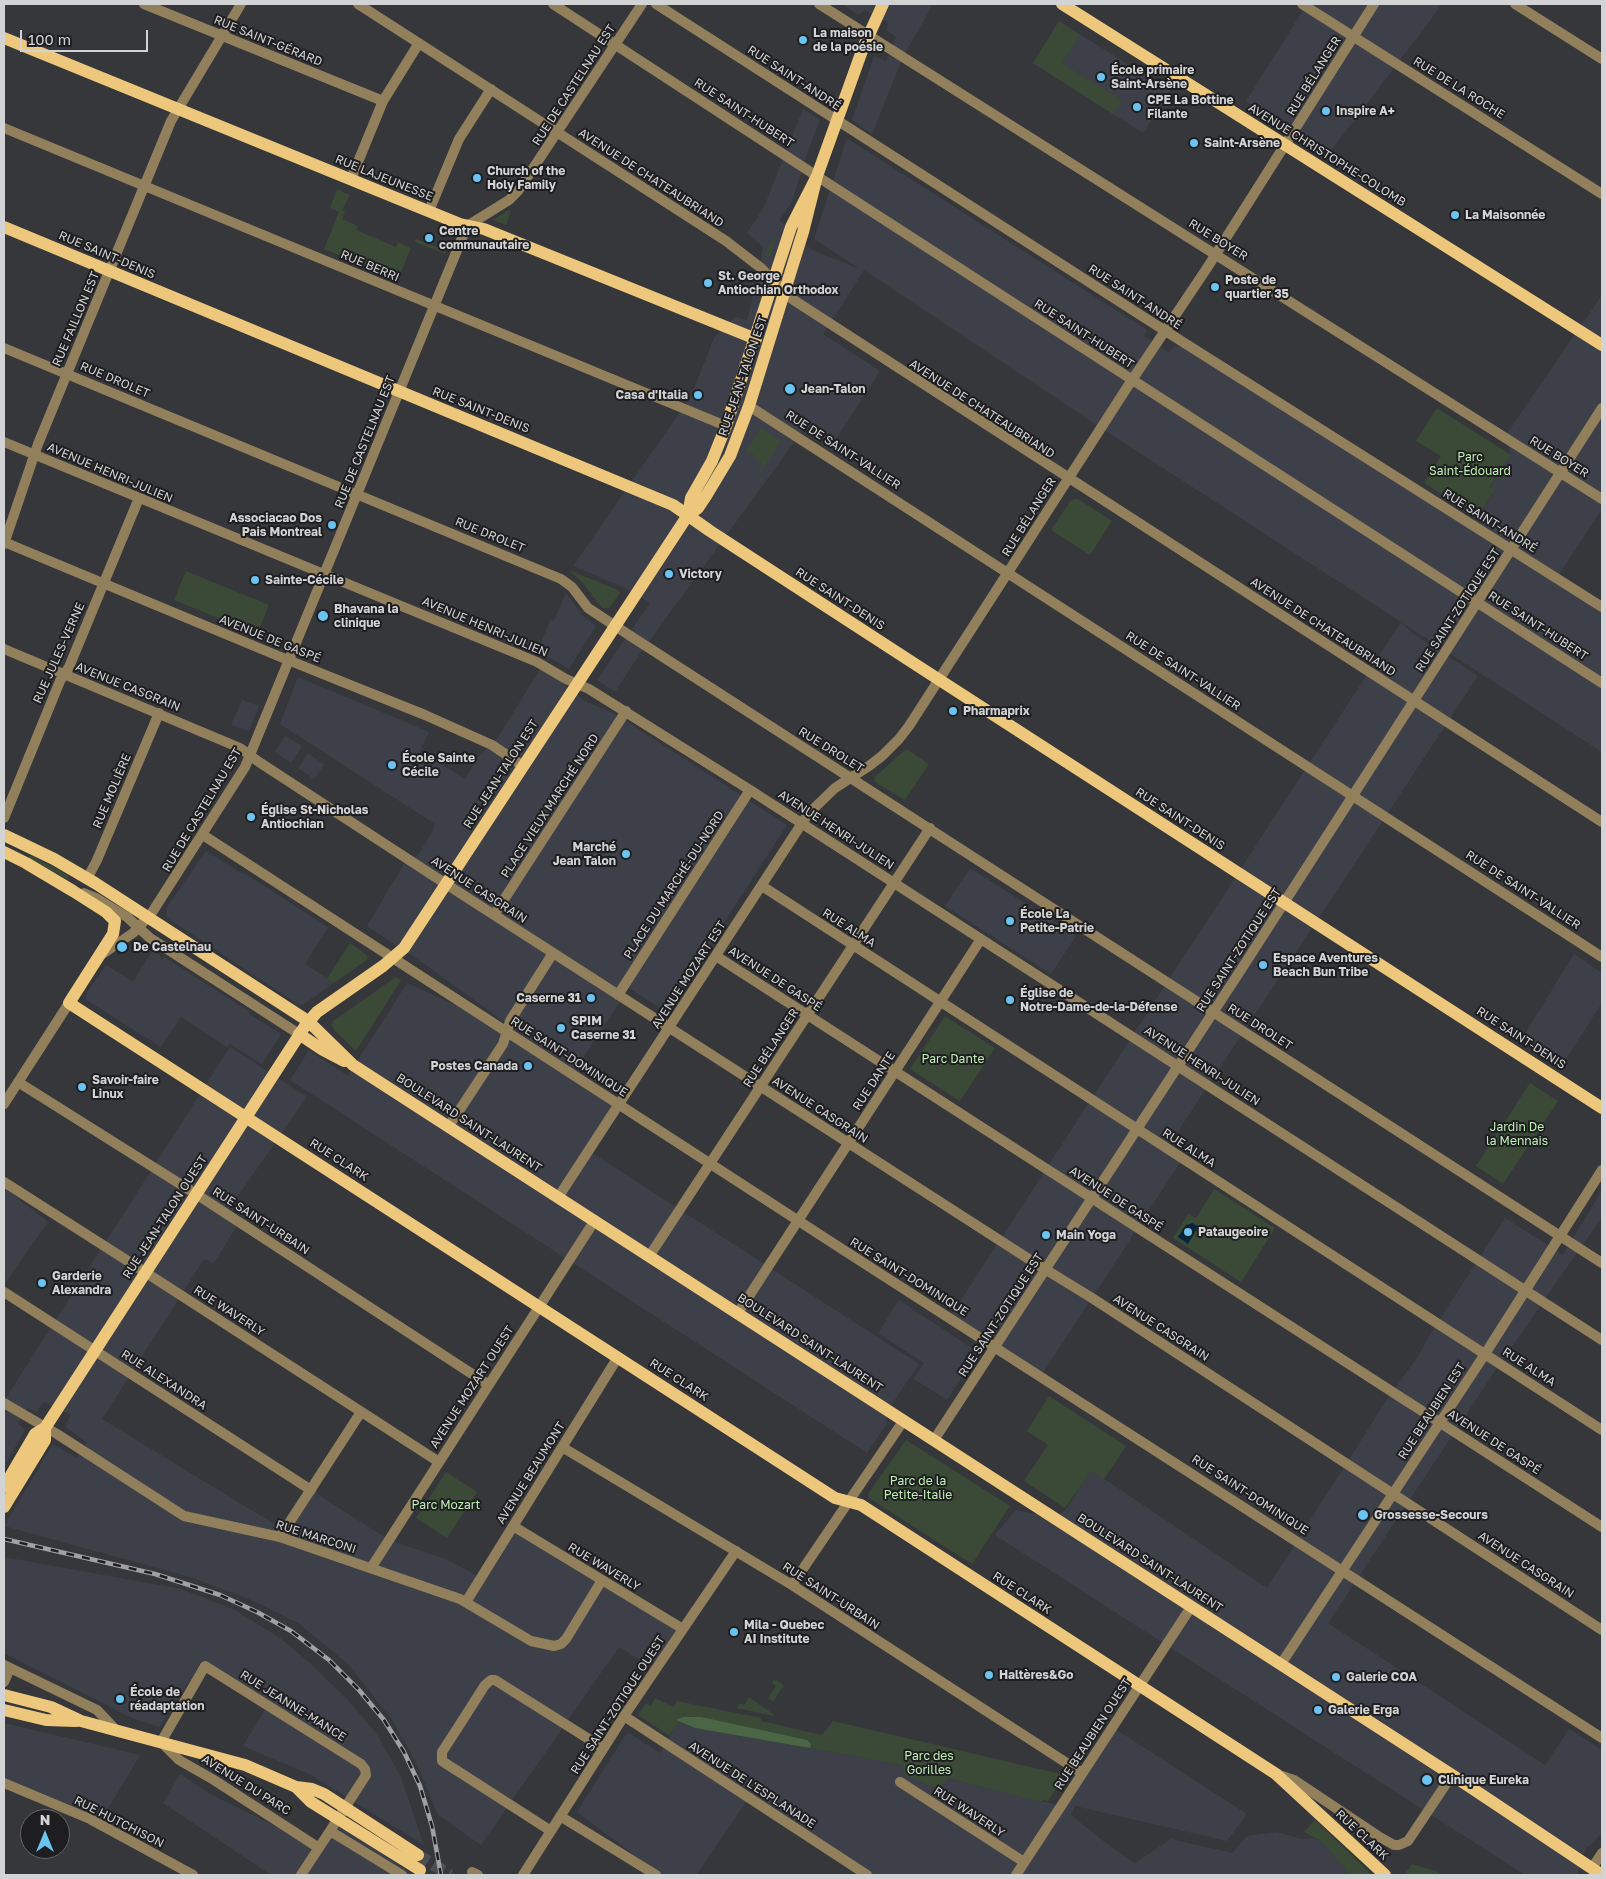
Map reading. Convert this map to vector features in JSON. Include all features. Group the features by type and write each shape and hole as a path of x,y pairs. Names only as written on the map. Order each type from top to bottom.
{"main road":[{"name":"RUE JEAN-TALON EST","path":"308,1021 317,1012 393,958 404,948 688,515 698,508 728,460 749,406 785,292 817,176 868,35 883,4"},
{"name":"AVENUE CHRISTOPHE-COLOMB","path":"1062,4 1602,345"},
{"name":"RUE LAJEUNESSE","path":"4,38 429,211 467,226 484,229 756,339"},
{"name":"RUE JEAN-TALON EST","path":"688,515 691,498 716,453 726,426 756,339 791,227 817,176"},
{"name":"RUE SAINT-DENIS","path":"4,227 652,495 676,507 939,680 1602,1108"},
{"name":"BOULEVARD SAINT-LAURENT","path":"4,835 54,859 87,879 144,923 308,1021 353,1065 1452,1775 1597,1871"},
{"name":"BOULEVARD SAINT-LAURENT","path":"4,852 26,863 106,912 114,921 113,934 98,957"},
{"path":"69,1003 98,957"},
{"name":"RUE CLARK","path":"69,1003 836,1498 861,1505 1276,1774 1385,1875"},
{"name":"RUE JEAN-TALON OUEST","path":"4,1487 35,1434 45,1428 308,1021"},
{"path":"299,1034 323,1050 353,1065"},
{"name":"RUE JEAN-TALON OUEST","path":"4,1507 45,1440 45,1428"},
{"name":"AVENUE DU PARC","path":"4,1695 51,1707 81,1721 245,1765 296,1787 311,1802 341,1813 418,1854"},
{"name":"AVENUE DU PARC","path":"4,1710 46,1720 81,1721"},
{"name":"AVENUE DU PARC","path":"341,1813 420,1870"}],"street":[{"name":"RUE SAINT-GÉRARD","path":"144,4 383,101"},
{"name":"RUE FAILLON EST","path":"4,543 34,455 66,374 176,109 241,4"},
{"name":"AVENUE DE CHATEAUBRIAND","path":"358,4 726,241 761,268 792,300 1602,822"},
{"name":"RUE SAINT-HUBERT","path":"553,4 1602,683"},
{"name":"RUE DE CASTELNAU EST","path":"144,923 203,835 251,756 467,226 516,194 642,4"},
{"name":"RUE SAINT-ANDRÉ","path":"656,4 1166,332 1602,607"},
{"name":"RUE BOYER","path":"818,4 1602,499"},
{"name":"RUE DE LA ROCHE","path":"1302,4 1602,194"},
{"name":"RUE BÉLANGER","path":"851,777 874,763 899,739 939,680 1132,380 1166,332 1374,4"},
{"path":"1515,4 1602,58"},
{"path":"351,179 383,101 419,43"},
{"path":"429,211 461,134 491,89"},
{"name":"RUE BERRI","path":"4,128 726,426"},
{"name":"RUE DROLET","path":"4,348 561,579 572,586 586,606 616,626 1602,1263"},
{"name":"RUE DE SAINT-VALLIER","path":"749,406 1602,957"},
{"name":"RUE SAINT-ZOTIQUE EST","path":"934,1440 1354,796 1602,408"},
{"name":"AVENUE HENRI-JULIEN","path":"4,442 537,662 578,684 626,711 802,823 1602,1340"},
{"name":"RUE JULES-VERNE","path":"4,818 58,685 69,668 139,498"},
{"name":"AVENUE DE GASPÉ","path":"4,543 425,714 492,745 524,766"},
{"name":"AVENUE CASGRAIN","path":"4,649 240,748 446,884 1092,1298 1602,1630"},
{"name":"PLACE VIEUX MARCHÉ NORD","path":"494,915 626,711"},
{"name":"RUE MOLIÈRE","path":"87,879 97,860 159,713"},
{"name":"AVENUE MOZART EST","path":"558,1196 670,1028 802,823 826,795 851,777"},
{"name":"PLACE DU MARCHÉ-DU-NORD","path":"618,995 750,790"},
{"name":"RUE BÉLANGER","path":"650,1256 930,828"},
{"name":"RUE SAINT-DOMINIQUE","path":"203,835 1602,1738"},
{"name":"RUE ALMA","path":"762,886 1602,1430"},
{"name":"BOULEVARD SAINT-LAURENT","path":"73,891 96,898 127,917 144,923 150,938 299,1034"},
{"path":"98,957 144,923"},
{"name":"RUE DANTE","path":"738,1313 982,939"},
{"path":"449,1126 502,1044 510,1021 553,953"},
{"name":"AVENUE DE GASPÉ","path":"716,956 1602,1526"},
{"path":"4,1104 69,1003"},
{"name":"RUE SAINT-URBAIN","path":"18,1082 196,1194 489,1385"},
{"name":"RUE BEAUBIEN EST","path":"1280,1664 1485,1354 1602,1170"},
{"name":"RUE WAVERLY","path":"4,1182 439,1462"},
{"name":"AVENUE MOZART OUEST","path":"370,1568 595,1220"},
{"name":"RUE ALEXANDRA","path":"4,1292 311,1490"},
{"name":"AVENUE BEAUMONT","path":"466,1602 618,1357"},
{"name":"RUE MARCONI","path":"4,1403 184,1516 280,1537 466,1602 521,1636 540,1643 554,1646 561,1644 566,1639 602,1580"},
{"path":"280,1537 362,1412"},
{"path":"792,1585 904,1420"},
{"name":"RUE SAINT-URBAIN","path":"562,1447 792,1585 1082,1773"},
{"name":"RUE WAVERLY","path":"513,1526 683,1629"},
{"name":"RUE SAINT-ZOTIQUE OUEST","path":"523,1875 624,1716 736,1551"},
{"name":"RUE BEAUBIEN OUEST","path":"1016,1875 1191,1606"},
{"path":"4,1682 7,1666 96,1710 116,1730"},
{"name":"RUE JEANNE-MANCE","path":"161,1742 205,1666 361,1764 366,1769 366,1775 341,1813"},
{"path":"551,1831 444,1764 440,1758 442,1752 485,1685 491,1680 499,1681 603,1748"},
{"name":"AVENUE DE L'ESPLANADE","path":"624,1716 867,1875"},
{"name":"AVENUE DU PARC","path":"161,1742 179,1760 214,1780 319,1848"},
{"name":"RUE CLARK","path":"1276,1774 1294,1780 1394,1845 1408,1841 1452,1775"},
{"name":"RUE HUTCHISON","path":"4,1782 90,1819 193,1875"},
{"name":"RUE WAVERLY","path":"900,1782 1024,1862"},
{"path":"301,1875 341,1813"},
{"path":"560,1816 656,1875"},
{"path":"330,1832 402,1875"},
{"path":"1597,1871 1602,1853"}],"shaded area":[{"path":"841,4 933,4 903,57 872,134 852,120 874,56 886,61 896,37 886,30 889,23 864,10 859,15"},
{"path":"1307,4 1441,4 1329,153 1246,101"},
{"name":"École primaire Saint-Arsène","path":"1059,21 1170,91 1143,133 1033,63"},
{"path":"803,109 820,120 791,204 779,220 812,250 860,269 814,239 848,139 1147,330 1144,336 1169,352 1174,346 1193,348 1472,524 1495,491 1490,488 1511,455 1505,436 1602,295 1602,509 1557,578 1602,607 1602,752 1092,422 864,270 823,334 880,371 833,444 806,426 639,655 615,692 597,680 650,603 623,587 573,566 691,396 714,338 735,317 747,320 763,247 747,233 764,207"},
{"path":"566,593 585,618 596,626 569,669 538,651 550,620 554,621"},
{"path":"1401,622 1412,633 1478,676 1167,1148 1183,1158 1041,1376 950,1317"},
{"path":"543,665 585,701 615,714 787,825 666,1012 629,988 574,1072 423,963 367,926 407,859 417,856 432,833 435,824 280,724 298,677 429,732 420,751 465,779 481,753 493,745"},
{"path":"242,700 259,706 249,731 231,725"},
{"path":"285,736 302,746 291,763 275,752"},
{"path":"308,753 324,765 314,779 298,768"},
{"path":"206,851 328,927 305,964 334,983 304,1004 299,1005 166,916 167,907"},
{"name":"École La Petite-Patrie","path":"970,868 1076,936 1051,974 945,906"},
{"path":"153,950 162,959 164,957 281,1034 262,1064 230,1044 227,1047 181,1017 161,1047 85,999 87,992 106,965 133,982"},
{"path":"1574,954 1602,973 1602,1003 1563,1063 1523,1037"},
{"path":"407,983 500,1025 619,1104 589,1151 919,1364 888,1410 886,1425 867,1453 290,1080 309,1050 348,1076"},
{"path":"230,1047 307,1097 226,1213 239,1222 214,1263 204,1259 102,1419 284,1530 311,1490 389,1540 446,1559 481,1578 513,1526 683,1629 661,1661 645,1663 619,1647 481,1845 438,1815 418,1767 391,1718 347,1663 298,1623 249,1599 190,1577 4,1526 53,1444 77,1458 87,1443 65,1426 71,1415 44,1402 36,1412 28,1408 18,1423 25,1430 4,1467 4,1401"},
{"path":"4,1187 48,1222 4,1285"},
{"path":"1602,1190 1602,1217 1497,1368 1328,1623 1545,1765 1569,1729 1602,1750 1602,1833 1591,1845 1586,1847 1577,1875 1525,1875 995,1535 1016,1510 1055,1518 1066,1509 1091,1470 1267,1588 1390,1395 1417,1358 1434,1328 1505,1218 1563,1255"},
{"path":"899,1300 978,1352 947,1400 914,1379 924,1363 878,1333"},
{"path":"4,1557 181,1589 235,1610 280,1638 312,1665 348,1700 376,1733 400,1775 424,1845 311,1775 243,1746 269,1703 203,1660 160,1726 156,1726 132,1718 4,1653"},
{"path":"679,1722 695,1728 905,1765 903,1774 939,1789 946,1778 1058,1805 1112,1727 1247,1814 1227,1841 1075,1806 1071,1815 1137,1865 1135,1863 1171,1839 1232,1853 1247,1836 1276,1832 1302,1839 1314,1838 1321,1841 1350,1875 864,1875 749,1798 696,1875 661,1875 577,1812 626,1734 629,1733 660,1753"},
{"path":"4,1723 140,1755 99,1824 70,1811 70,1809 64,1809 4,1783"},
{"path":"180,1774 210,1794 319,1848 338,1819 413,1875 271,1875 163,1803"}],"green space":[{"path":"1059,21 1080,35 1062,63 1122,101 1113,114 1033,63"},
{"path":"337,189 350,195 342,210 345,211 342,219 358,226 356,230 396,247 398,242 411,248 398,279 324,249 339,212 330,208"},
{"path":"509,210 511,211 506,225 493,220"},
{"path":"776,235 771,255 767,257 765,252"},
{"path":"416,239 442,249 444,245 447,247 445,254 415,242"},
{"name":"Parc Saint-Édouard","path":"1437,408 1511,455 1490,487 1495,490 1477,517 1424,483 1441,456 1416,441"},
{"path":"761,428 781,441 758,474 763,463 753,457 754,454 745,452"},
{"path":"1078,499 1112,521 1090,555 1051,530 1071,500"},
{"path":"569,570 618,590 620,593 609,608 602,608 582,582"},
{"path":"186,571 269,605 257,634 174,600"},
{"path":"906,749 929,764 905,800 874,780"},
{"path":"30,856 68,875 69,880 30,859"},
{"path":"350,943 367,955 368,959 334,983 327,979"},
{"path":"396,977 401,980 356,1051 334,1030 333,1021"},
{"name":"Parc Dante","path":"945,1016 995,1048 960,1101 910,1069"},
{"name":"Jardin De la Mennais","path":"1530,1083 1558,1101 1503,1184 1476,1166"},
{"path":"1214,1189 1275,1228 1241,1282 1173,1238 1188,1214 1196,1218"},
{"path":"1049,1396 1126,1446 1104,1479 1091,1471 1065,1508 1024,1481 1048,1445 1027,1431"},
{"name":"Parc de la Petite-Italie","path":"906,1440 1010,1506 972,1564 869,1498 868,1494"},
{"name":"Parc Mozart","path":"446,1472 477,1492 447,1538 416,1518"},
{"path":"774,1679 784,1685 773,1702 768,1698 776,1686 772,1683"},
{"path":"749,1697 773,1714 773,1716 737,1708 740,1703 744,1705"},
{"name":"Parc des Gorilles","path":"655,1698 673,1707 677,1701 761,1718 761,1721 822,1735 833,1721 1065,1775 1048,1801 1043,1800 1042,1802 947,1778 939,1790 903,1774 904,1765 695,1728 679,1722 670,1736 639,1716 646,1703 651,1706"},
{"path":"683,1717 701,1717 807,1740 811,1744 810,1748 695,1728 676,1720"},
{"path":"1315,1820 1372,1875 1350,1875 1321,1841 1304,1832"},
{"path":"1412,1864 1436,1871 1442,1875 1404,1875"}],"water":[{"name":"Pataugeoire","path":"1193,1223 1198,1227 1188,1244 1178,1237 1186,1225"}],"tunnel":[{"path":"418,1855 450,1875"}],"railway":[{"path":"4,1539 155,1574 220,1595 257,1612 291,1631 329,1660 359,1690 384,1720 404,1752 420,1786 432,1826 441,1875"}],"place":[{"name":"La maison de la poésie","path":"803,40"},
{"name":"École primaire Saint-Arsène","path":"1101,77"},
{"name":"CPE La Bottine Filante","path":"1137,107"},
{"name":"Inspire A+","path":"1326,111"},
{"name":"Saint-Arsène","path":"1194,143"},
{"name":"Church of the Holy Family","path":"477,178"},
{"name":"La Maisonnée","path":"1455,215"},
{"name":"Centre communautaire","path":"429,238"},
{"name":"St. George Antiochian Orthodox","path":"708,283"},
{"name":"Poste de quartier 35","path":"1215,287"},
{"name":"Jean-Talon","path":"790,389"},
{"name":"Casa d'Italia","path":"698,395"},
{"name":"Associacao Dos Pais Montreal","path":"332,525"},
{"name":"Victory","path":"669,574"},
{"name":"Sainte-Cécile","path":"255,580"},
{"name":"Bhavana la clinique","path":"323,616"},
{"name":"Pharmaprix","path":"953,711"},
{"name":"École Sainte Cécile","path":"392,765"},
{"name":"Église St-Nicholas Antiochian","path":"251,817"},
{"name":"Marché Jean Talon","path":"626,854"},
{"name":"École La Petite-Patrie","path":"1010,921"},
{"name":"De Castelnau","path":"122,947"},
{"name":"Espace Aventures Beach Bun Tribe","path":"1263,965"},
{"name":"Caserne 31","path":"591,998"},
{"name":"Église de Notre-Dame-de-la-Défense","path":"1010,1000"},
{"name":"SPIM Caserne 31","path":"561,1028"},
{"name":"Postes Canada","path":"528,1066"},
{"name":"Savoir-faire Linux","path":"82,1087"},
{"name":"Pataugeoire","path":"1188,1232"},
{"name":"Main Yoga","path":"1046,1235"},
{"name":"Garderie Alexandra","path":"42,1283"},
{"name":"Grossesse-Secours","path":"1363,1515"},
{"name":"Mila - Quebec AI Institute","path":"734,1632"},
{"name":"Haltères&Go","path":"989,1675"},
{"name":"Galerie COA","path":"1336,1677"},
{"name":"École de réadaptation","path":"120,1699"},
{"name":"Galerie Erga","path":"1318,1710"},
{"name":"Clinique Eureka","path":"1427,1780"}]}
